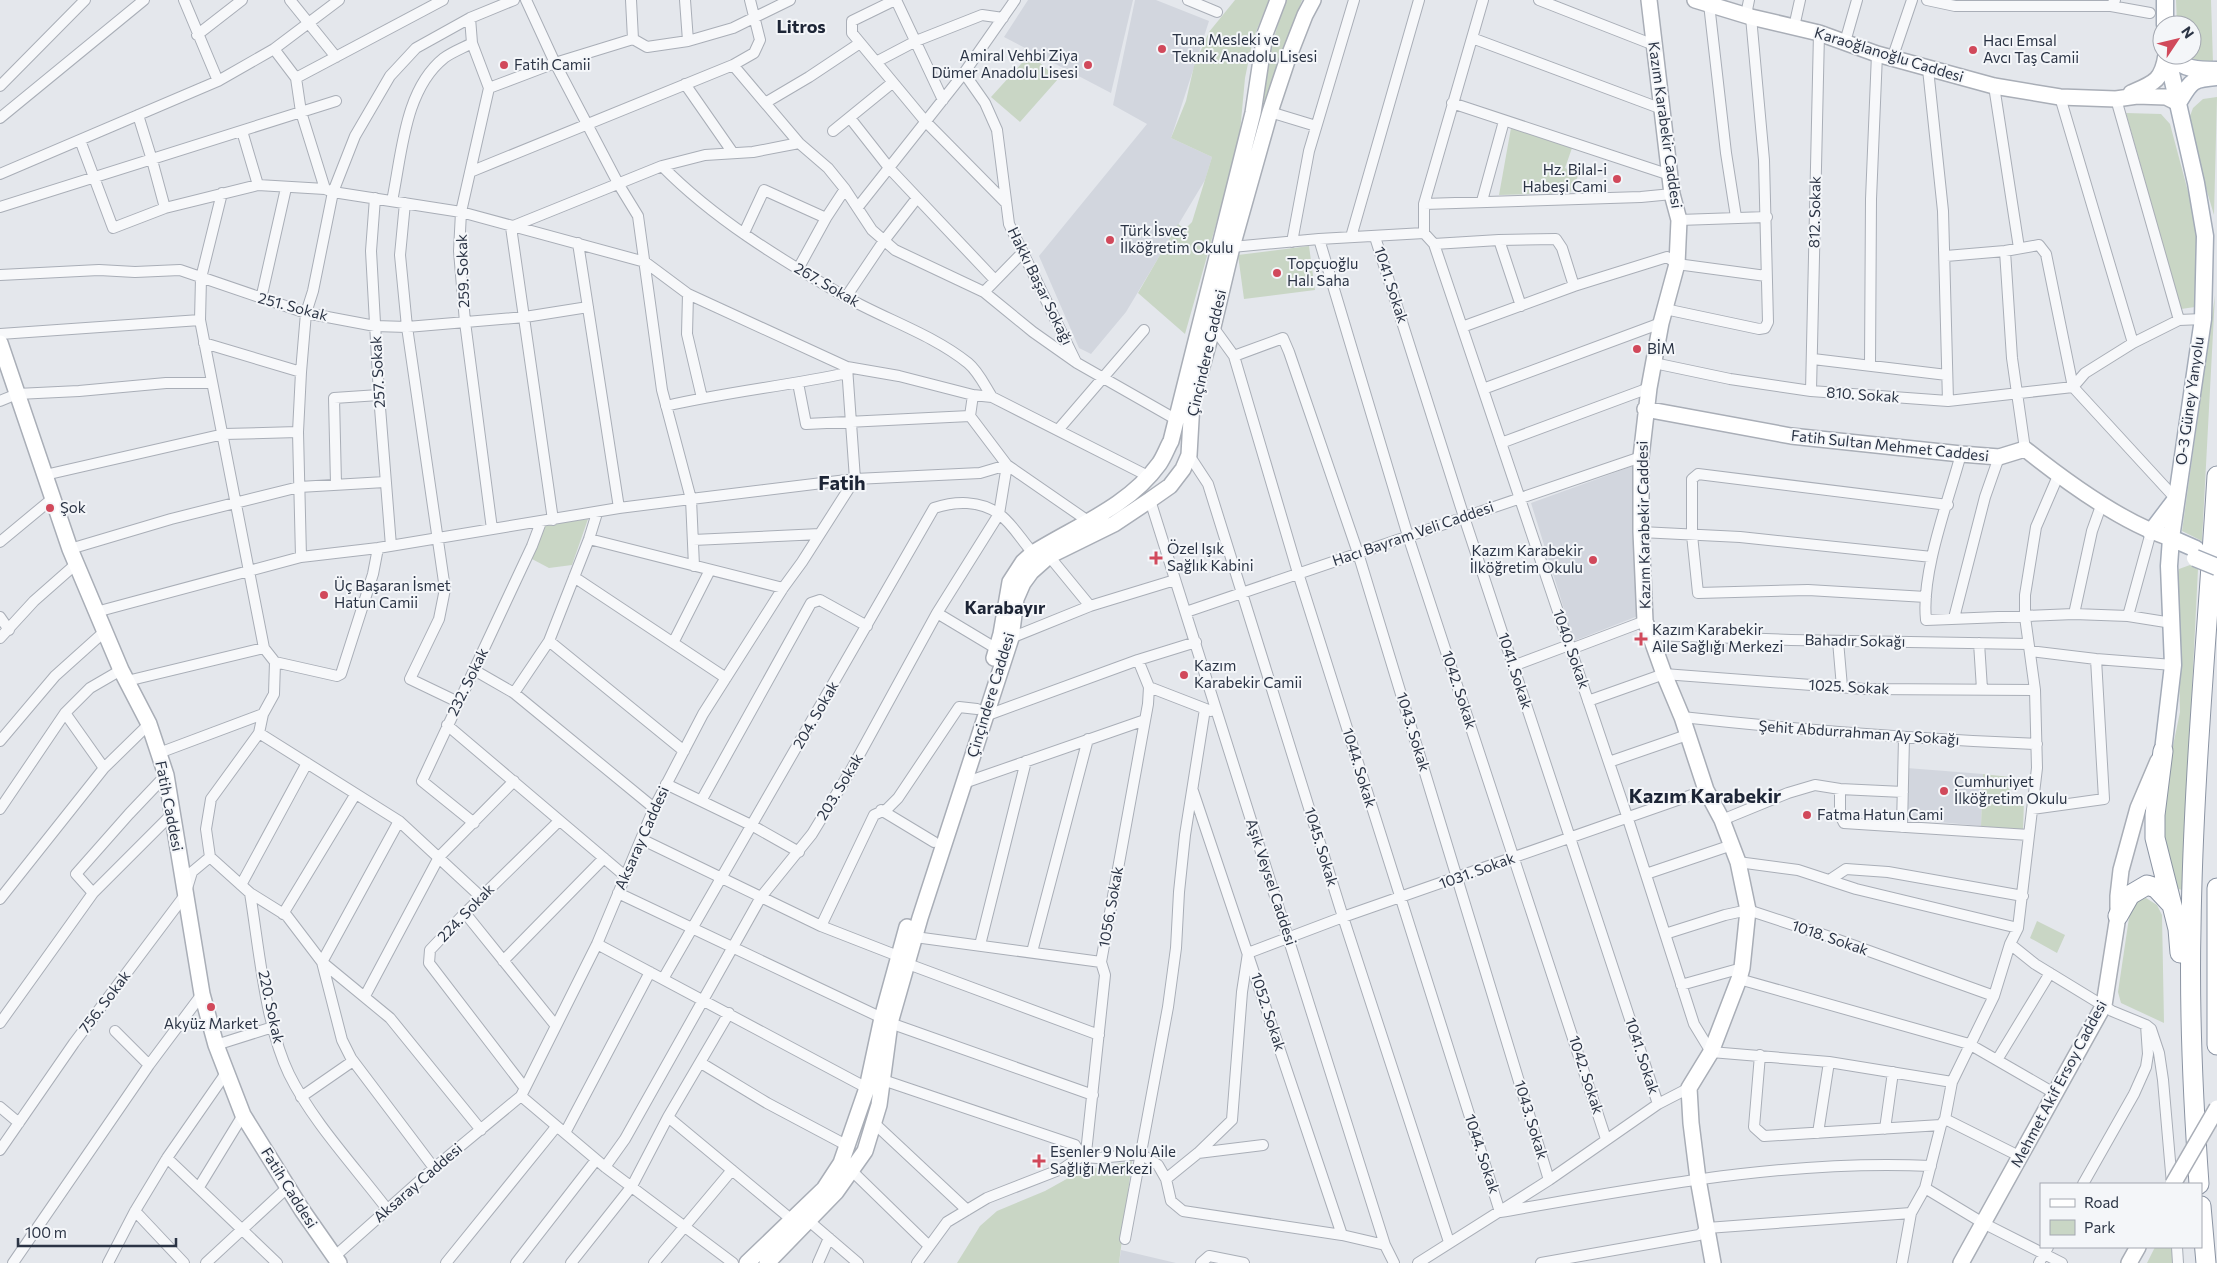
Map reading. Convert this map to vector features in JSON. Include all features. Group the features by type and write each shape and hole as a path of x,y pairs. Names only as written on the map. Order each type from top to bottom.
{"highway":[{"path":"2199,1183 2192,1058 2191,928 2196,798 2217,476"},
{"path":"2163,750 2155,815 2155,838 2160,866 2178,929 2192,1058"},
{"path":"2118,916 2130,895 2147,886 2156,888 2173,907"},
{"path":"2217,888 2217,1045"},
{"path":"2202,1217 2206,1263"}],"main road":[{"name":"Çinçindere Caddesi","path":"903,960 914,936 964,782 997,649 1010,582 1019,567 1033,553 1134,492 1159,464 1171,440 1252,113 1265,34 1278,0"},
{"name":"Çinçindere Caddesi","path":"747,1263 824,1189 841,1163 848,1146 867,1088 934,842 981,712 1011,638 1016,599 1023,583 1049,556 1114,524 1170,486 1184,469 1189,455 1192,402 1213,328 1232,247 1270,112 1287,61 1313,0"},
{"name":"Kazım Karabekir Caddesi","path":"1649,0 1672,194 1679,220 1677,264 1663,316 1645,409 1641,457 1641,532 1646,621 1664,674 1682,717 1706,790 1722,820 1732,845 1738,862 1748,910 1740,973 1711,1052 1689,1088"},
{"path":"2165,0 2165,15"},
{"name":"Karaoğlanoğlu Caddesi","path":"1702,2 1819,33 1892,59 1994,86 2060,97 2116,99"},
{"path":"2116,99 2149,86 2157,80 2165,65"},
{"name":"O-3 Güney Yanyolu","path":"2163,750 2172,665 2169,566 2171,538 2203,319 2205,236 2170,65"},
{"path":"2181,65 2188,68 2217,70"},
{"path":"2116,99 2158,96 2166,97 2178,103 2189,84 2202,78 2217,77"},
{"name":"Fatih Caddesi","path":"0,343 70,549 104,632 149,724 166,776 202,994 216,1046 243,1115 336,1260"},
{"name":"Fatih Sultan Mehmet Caddesi","path":"1645,409 1791,436 1961,454 1998,457 2025,449"},
{"path":"2025,449 2058,476 2151,532 2171,538 2217,567"},
{"path":"2151,532 2176,499"},
{"path":"2169,566 2185,556 2196,553 2217,558"},
{"name":"Mehmet Akif Ersoy Caddesi","path":"1960,1263 2021,1157 2054,1092 2104,1005 2118,916 2119,887 2130,836 2138,808 2163,750"},
{"name":"Çinçindere Caddesi","path":"766,1263 836,1192 865,1151 874,1123 883,1080 886,1020"},
{"path":"1689,1088 1698,1179 1713,1263"},
{"path":"2174,1183 2217,1108"},
{"path":"2129,1263 2137,1248"}],"street":[{"path":"0,86 85,0"},
{"path":"0,118 144,0"},
{"path":"184,0 197,35 218,80"},
{"path":"197,35 242,0"},
{"path":"290,0 336,57"},
{"path":"0,174 218,80 274,49 339,0"},
{"path":"296,78 443,0"},
{"path":"302,557 298,432 301,372 306,313 313,292 329,191 355,136 390,76 416,48 470,18 514,0"},
{"path":"526,0 555,63 619,185 638,216 666,406 691,498 694,566"},
{"path":"631,0 633,39"},
{"path":"685,0 688,41"},
{"path":"470,172 733,65 754,53 760,40 750,0"},
{"path":"470,18 472,43 489,88 555,63 633,39 648,47 688,41 733,28 790,0"},
{"path":"943,100 896,0 852,21 852,33 892,83 925,121 1006,203"},
{"path":"858,207 964,73 1015,0"},
{"path":"1188,0 1217,12"},
{"path":"1292,242 1316,126 1354,0"},
{"path":"1351,237 1419,0"},
{"path":"1483,0 1424,204 1424,233 1434,244 1556,239 1562,248 1574,286"},
{"path":"1538,0 1558,4 1654,45"},
{"path":"1483,389 1663,316 1759,329 1765,328 1768,322 1766,276 1767,217 1764,160 1749,0"},
{"path":"1794,26 1800,0"},
{"path":"1845,42 1857,0"},
{"path":"1892,59 1912,0"},
{"path":"1927,0 1955,6 2003,3 2113,3 2150,13"},
{"path":"1702,2 1736,217"},
{"path":"876,62 916,41 982,15 1003,18"},
{"name":"812. Sokak","path":"1811,391 1819,33"},
{"path":"1472,38 1662,109"},
{"path":"392,201 416,92 445,58 472,43"},
{"path":"765,103 808,78 860,43"},
{"path":"274,49 296,78 300,112 329,191"},
{"path":"1870,365 1871,199 1877,54"},
{"path":"733,65 799,143 828,168 858,207 872,230 883,242 895,250 984,292 1077,363"},
{"path":"1928,68 1944,211 1948,401"},
{"name":"Hakkı Başar Sokağı","path":"964,73 985,103 997,130 1009,224 1077,363 1176,420"},
{"path":"833,131 892,83"},
{"path":"685,84 733,153"},
{"path":"1994,86 2019,248"},
{"name":"259. Sokak","path":"489,88 461,212 459,251 465,322 492,529"},
{"path":"2060,97 2133,343"},
{"path":"2116,99 2179,320"},
{"path":"0,207 92,176 152,160 336,101"},
{"path":"1452,103 1670,175"},
{"path":"1270,112 1316,126"},
{"path":"138,115 165,208"},
{"path":"850,118 890,168 994,279"},
{"path":"1482,201 1504,120"},
{"path":"242,131 258,184"},
{"path":"80,140 113,228 165,208 258,184 329,191 461,212 645,262 688,294 847,370 899,376 973,395 992,397 1148,476"},
{"path":"511,227 619,185 662,166 704,155 753,152 799,143"},
{"name":"267. Sokak","path":"662,166 688,192 798,269 846,297 938,343 969,364 992,397"},
{"path":"261,299 286,188"},
{"path":"798,269 826,218 845,189"},
{"path":"744,233 764,190 826,218"},
{"path":"222,193 201,278 200,320 211,383 224,434 235,503 251,572 264,648 275,662 337,676 341,674 367,592 378,548"},
{"path":"1424,204 1641,197 1672,194"},
{"name":"257. Sokak","path":"375,198 371,251 379,395 391,546"},
{"path":"846,297 883,242 917,198"},
{"path":"405,203 400,254 407,326 445,590 439,619 410,679 458,702"},
{"path":"1679,220 1767,217"},
{"path":"511,227 554,520"},
{"path":"1232,247 1319,239 1424,233"},
{"name":"1041. Sokak","path":"1375,236 1464,517 1658,1104"},
{"name":"1042. Sokak","path":"1319,239 1408,536 1606,1139"},
{"path":"1499,240 1520,306"},
{"path":"578,244 619,508"},
{"name":"1040. Sokak","path":"1434,244 1609,762 1694,1024 1711,1052"},
{"path":"1946,256 2005,251 2039,245 2046,254 2073,387 2176,499"},
{"path":"2005,251 2012,358 2025,449"},
{"path":"984,292 994,279 1023,252"},
{"path":"1462,327 1574,286 1667,257 1677,264 1766,276"},
{"name":"251. Sokak","path":"0,275 99,270 135,272 180,270 306,313 375,326 407,326 525,317 588,307"},
{"path":"688,294 687,334 702,398"},
{"path":"2073,387 2085,373 2133,343 2179,320 2203,319"},
{"path":"0,334 200,320"},
{"name":"1044. Sokak","path":"1213,328 1234,356 1298,573 1500,1212"},
{"path":"1058,430 1144,330"},
{"name":"1043. Sokak","path":"1234,356 1283,338 1358,553 1549,1180"},
{"path":"204,343 301,372"},
{"path":"1813,359 1947,375"},
{"name":"810. Sokak","path":"1654,363 1730,379 1811,391 1948,401 2073,387"},
{"path":"666,406 702,398 798,383 847,370"},
{"path":"847,370 855,479"},
{"path":"0,401 17,394 79,391 166,383 211,383"},
{"path":"798,383 806,424 970,416"},
{"path":"1501,443 1649,388"},
{"path":"336,484 334,398 379,395"},
{"path":"973,395 970,416 1007,465 1088,521"},
{"path":"45,475 224,434 298,432"},
{"path":"1961,454 1932,557 1926,597 1926,620 2074,614 2128,616 2172,623"},
{"name":"1045. Sokak","path":"1189,455 1208,484 1343,918 1449,1242"},
{"name":"Hacı Bayram Veli Caddesi","path":"1186,612 1641,457"},
{"path":"1954,618 1985,497 1998,457"},
{"path":"96,612 302,557 378,548 691,498 855,479 980,473 1007,465"},
{"name":"203. Sokak","path":"605,1167 625,1140 761,897 812,834 850,770 937,613 999,514 1007,465"},
{"path":"1926,597 1808,590 1698,593 1692,535 1692,479 1698,474 1948,505"},
{"path":"1902,1263 1911,1213 1924,1188 1931,1166 1952,1082 1994,996 2010,944 2018,928 2037,768 2035,690 2025,617 2025,595 2036,527 2058,476"},
{"name":"Aksaray Caddesi","path":"336,1260 387,1208 481,1130 523,1092 597,944 654,808 666,784 726,678 855,479"},
{"path":"70,549 171,519 299,486 385,482"},
{"path":"1,540 53,498"},
{"name":"Aşık Veysel Caddesi","path":"1150,500 1385,1245 1394,1263"},
{"name":"204. Sokak","path":"663,979 753,826 934,508 948,503 972,502 999,514"},
{"path":"2074,614 2092,531 2102,503"},
{"path":"514,693 549,641 589,539 597,513"},
{"path":"999,514 1033,553"},
{"name":"232. Sokak","path":"474,823 422,782 532,546 541,522"},
{"path":"1641,532 1740,537 1932,557"},
{"path":"2128,616 2151,532"},
{"path":"693,540 820,534"},
{"path":"589,539 783,588"},
{"path":"1049,556 1090,606"},
{"path":"0,638 34,601 76,564"},
{"path":"673,643 710,570"},
{"path":"574,577 726,678"},
{"path":"1011,638 1090,606 1175,580"},
{"path":"701,801 811,603 820,600 867,626"},
{"path":"937,613 997,649"},
{"path":"0,617 9,630"},
{"path":"1513,666 1646,621"},
{"path":"0,741 55,676 104,632"},
{"name":"Bahadır Sokağı","path":"1652,635 1979,643 2029,647 2096,659 2172,665"},
{"path":"1838,640 1842,688"},
{"path":"549,641 684,751"},
{"path":"821,926 874,815 881,810 887,809 898,798 959,707 981,712 1196,642"},
{"path":"1979,643 1982,689"},
{"path":"0,809 65,713 90,688 124,676 264,648"},
{"path":"2032,809 2104,799 2096,659"},
{"name":"1056. Sokak","path":"1082,1156 1086,1153 1105,976 1101,962 1145,720 1149,687 1138,660"},
{"path":"275,662 274,694 263,714 259,733 211,800 206,829 210,857 250,893 283,914 322,962 390,1018 481,1130"},
{"path":"474,670 514,693 654,808"},
{"path":"1588,701 1664,674"},
{"name":"1025. Sokak","path":"1664,674 1842,688 2035,690"},
{"path":"1149,687 1217,714"},
{"path":"1125,1238 1176,948 1179,892 1192,789 1205,709"},
{"path":"65,713 104,768"},
{"path":"159,754 263,714"},
{"name":"Şehit Abdurrahman Ay Sokağı","path":"1682,717 1904,738 2037,744"},
{"path":"964,782 1145,720"},
{"path":"1,895 104,768 149,724"},
{"path":"447,725 625,876"},
{"path":"259,733 399,821 481,897"},
{"path":"1609,762 1687,735"},
{"path":"1902,827 1904,738"},
{"path":"1032,952 1088,739"},
{"path":"980,945 1026,761"},
{"path":"241,885 307,763"},
{"path":"93,894 76,874 129,814 166,776"},
{"path":"364,996 439,857 514,781"},
{"path":"666,784 753,826 799,852"},
{"path":"1722,820 1788,793 1815,785 1840,789 1903,792"},
{"name":"1052. Sokak","path":"1192,789 1342,1235"},
{"path":"1840,789 1840,815 1844,823 2028,835"},
{"name":"1031. Sokak","path":"1248,953 1706,790"},
{"path":"283,914 355,794"},
{"path":"881,810 934,842"},
{"path":"0,1023 93,894 172,814"},
{"path":"399,821 322,962 342,1040 353,1061 434,1168"},
{"name":"224. Sokak","path":"559,821 430,950 429,963 523,1092 561,1130 605,1167 733,1263"},
{"path":"641,839 821,926 903,960 1099,1035"},
{"path":"1646,874 1732,845"},
{"name":"756. Sokak","path":"0,1150 74,1043 185,896 192,872 210,857"},
{"path":"503,961 604,858"},
{"path":"1738,862 1798,870 1831,879 1856,889 2018,928"},
{"path":"1831,879 1846,868 1888,872 2023,896"},
{"name":"220. Sokak","path":"250,893 273,1027 288,1072 301,1097 387,1208"},
{"path":"618,893 886,1020 1093,1095"},
{"path":"1665,934 1725,915 1748,910"},
{"name":"1018. Sokak","path":"1748,910 1830,937 1994,996"},
{"path":"465,913 556,1026"},
{"path":"914,936 1101,962"},
{"path":"597,944 867,1088"},
{"path":"2010,944 2035,964 2112,1011 2146,1025 2151,1029 2159,1053 2173,1183"},
{"path":"1166,1179 1232,1120 1242,992 1248,953"},
{"path":"446,1263 561,1130 650,972"},
{"path":"1681,985 1740,973 1969,1044 2054,1092"},
{"path":"1997,1060 2050,973"},
{"path":"13,1263 149,1065 202,994"},
{"path":"571,1263 632,1186 668,1117 729,1013"},
{"path":"2084,1183 2134,1094 2146,1067 2148,1054 2146,1025"},
{"path":"216,1046 273,1027"},
{"path":"116,1031 149,1065"},
{"path":"1711,1052 1829,1062 1952,1082"},
{"path":"1760,1055 1754,1127 1764,1136 1885,1129 1943,1122 2021,1157"},
{"path":"301,1097 353,1061"},
{"path":"1818,1133 1829,1062"},
{"path":"700,1063 767,1103 848,1146"},
{"path":"1885,1129 1893,1072"},
{"path":"108,1263 135,1211 167,1158 226,1073"},
{"path":"883,1080 1075,1145 1082,1156"},
{"path":"1418,1263 1549,1180 1658,1104 1689,1088"},
{"path":"0,1107 19,1123"},
{"path":"199,1187 243,1115"},
{"path":"668,1117 792,1220"},
{"path":"874,1123 967,1210"},
{"path":"1198,1152 1263,1145"},
{"path":"917,1263 928,1245 947,1222 987,1198 1064,1168 1082,1156 1098,1158 1141,1154 1158,1165 1166,1179 1171,1201 1183,1211 1342,1235 1385,1245"},
{"path":"167,1158 244,1229 277,1263"},
{"path":"516,1263 596,1160"},
{"path":"1500,1212 1698,1179 1769,1170 1892,1164 1931,1166"},
{"path":"654,1263 732,1170"},
{"path":"852,1171 928,1245"},
{"path":"206,1263 288,1187"},
{"path":"1924,1188 1983,1223 2062,1263"},
{"path":"135,1211 184,1263"},
{"path":"1541,1263 1699,1235 1707,1228 1911,1213"},
{"path":"808,1221 858,1263"},
{"path":"818,1263 829,1238"},
{"path":"2177,1248 2178,1263"},
{"path":"1201,1263 1209,1256 1238,1262"}],"shaded area":[{"name":"Amiral Vehbi Ziya Dümer Anadolu Lisesi","path":"1028,0 1133,0 1111,93 1004,37"},
{"name":"Türk İsveç İlköğretim Okulu","path":"1135,0 1156,0 1209,21 1171,138 1212,157 1205,180 1126,312 1091,354 1079,348 1039,256 1147,124 1113,105"},
{"name":"Kazım Karabekir İlköğretim Okulu","path":"1633,466 1638,616 1574,641 1531,503"},
{"path":"1907,768 1983,774 1981,826 1907,819"},
{"path":"1121,1250 1176,1263 1119,1263"}],"green space":[{"path":"1235,0 1269,0 1253,39 1245,78 1239,143 1185,334 1138,293 1178,224 1185,229 1192,222 1212,157 1171,138 1186,101 1194,66 1209,32"},
{"path":"1287,0 1302,0 1264,107 1262,106 1271,52 1277,26"},
{"path":"2176,0 2211,0 2213,63 2202,62 2202,15 2177,15"},
{"path":"1030,54 1058,79 1020,122 991,97"},
{"path":"2217,97 2214,215 2187,124 2193,108 2203,99"},
{"path":"2126,113 2161,114 2170,124 2198,229 2195,307 2181,309"},
{"path":"1511,128 1572,148 1565,168 1579,174 1570,193 1499,195"},
{"name":"Topçuoğlu Halı Saha","path":"1309,246 1315,290 1244,299 1238,255"},
{"path":"2215,295 2202,541 2182,531"},
{"path":"588,519 572,565 549,568 532,559 543,525"},
{"path":"2190,565 2198,569 2182,890 2172,887 2159,833 2162,799 2180,712 2177,578 2179,569"},
{"path":"1983,774 2010,777 2009,799 2024,801 2023,831 1981,826"},
{"path":"2146,898 2157,905 2162,915 2164,1023 2121,1003 2118,992 2130,911 2137,901"},
{"path":"2037,921 2065,935 2057,953 2030,938"},
{"path":"1132,1161 1119,1263 957,1263 980,1226 997,1211 1045,1191 1081,1171"},
{"path":"2154,1248 2173,1248 2174,1263 2147,1263"}],"place":[{"name":"Tuna Mesleki ve Teknik Anadolu Lisesi","path":"1162,49"},
{"name":"Hacı Emsal Avcı Taş Camii","path":"1973,50"},
{"name":"Fatih Camii","path":"504,65"},
{"name":"Amiral Vehbi Ziya Dümer Anadolu Lisesi","path":"1088,65"},
{"name":"Hz. Bilal-i Habeşi Cami","path":"1617,179"},
{"name":"Türk İsveç İlköğretim Okulu","path":"1110,240"},
{"name":"Topçuoğlu Halı Saha","path":"1277,273"},
{"name":"BİM","path":"1637,349"},
{"name":"Şok","path":"50,508"},
{"name":"Özel Işık Sağlık Kabini","path":"1156,558"},
{"name":"Kazım Karabekir İlköğretim Okulu","path":"1593,560"},
{"name":"Üç Başaran İsmet Hatun Camii","path":"324,595"},
{"name":"Kazım Karabekir Aile Sağlığı Merkezi","path":"1641,639"},
{"name":"Kazım Karabekir Camii","path":"1184,675"},
{"name":"Cumhuriyet İlköğretim Okulu","path":"1944,791"},
{"name":"Fatma Hatun Cami","path":"1807,815"},
{"name":"Akyüz Market","path":"211,1007"},
{"name":"Esenler 9 Nolu Aile Sağlığı Merkezi","path":"1039,1161"}],"district":[{"name":"Litros","path":"801,27"},
{"name":"Fatih","path":"842,483"},
{"name":"Karabayır","path":"1005,608"},
{"name":"Kazım Karabekir","path":"1705,796"}]}
